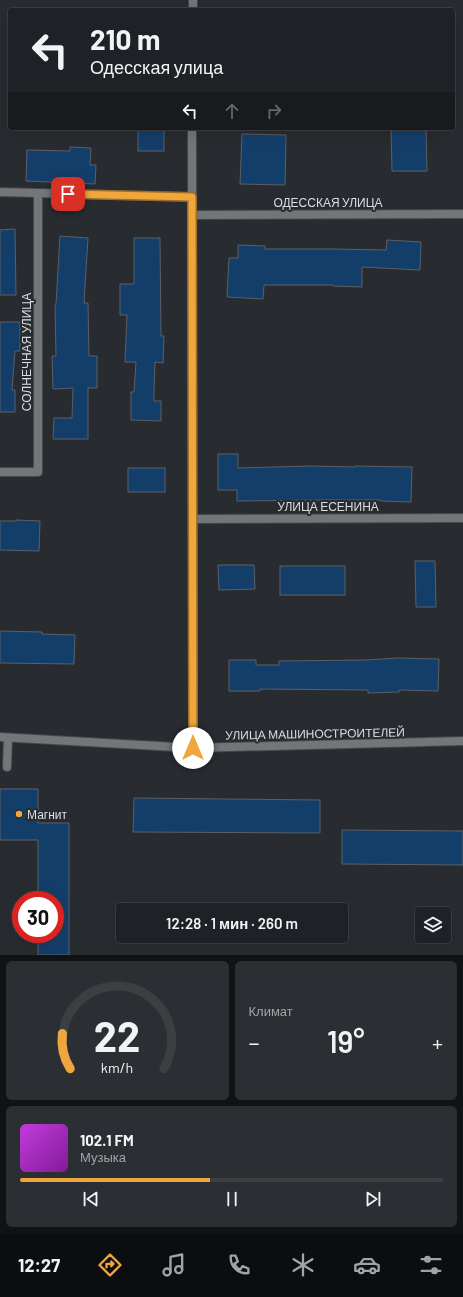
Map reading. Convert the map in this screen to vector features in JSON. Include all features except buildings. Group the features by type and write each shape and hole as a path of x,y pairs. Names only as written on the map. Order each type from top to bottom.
{"street":[{"path":"192,130 193,748"},
{"path":"0,192 192,197"},
{"name":"СОЛНЕЧНАЯ УЛИЦА","path":"0,472 38,472 38,193"},
{"name":"ОДЕССКАЯ УЛИЦА","path":"192,215 463,214"},
{"name":"УЛИЦА ЕСЕНИНА","path":"193,519 463,518"},
{"path":"4,738 8,767"},
{"name":"УЛИЦА МАШИНОСТРОИТЕЛЕЙ","path":"4,738 193,748 463,741"}],"place":[{"name":"Магнит","path":"19,814"}],"route":[{"path":"68,194 192,197 193,748"}]}
